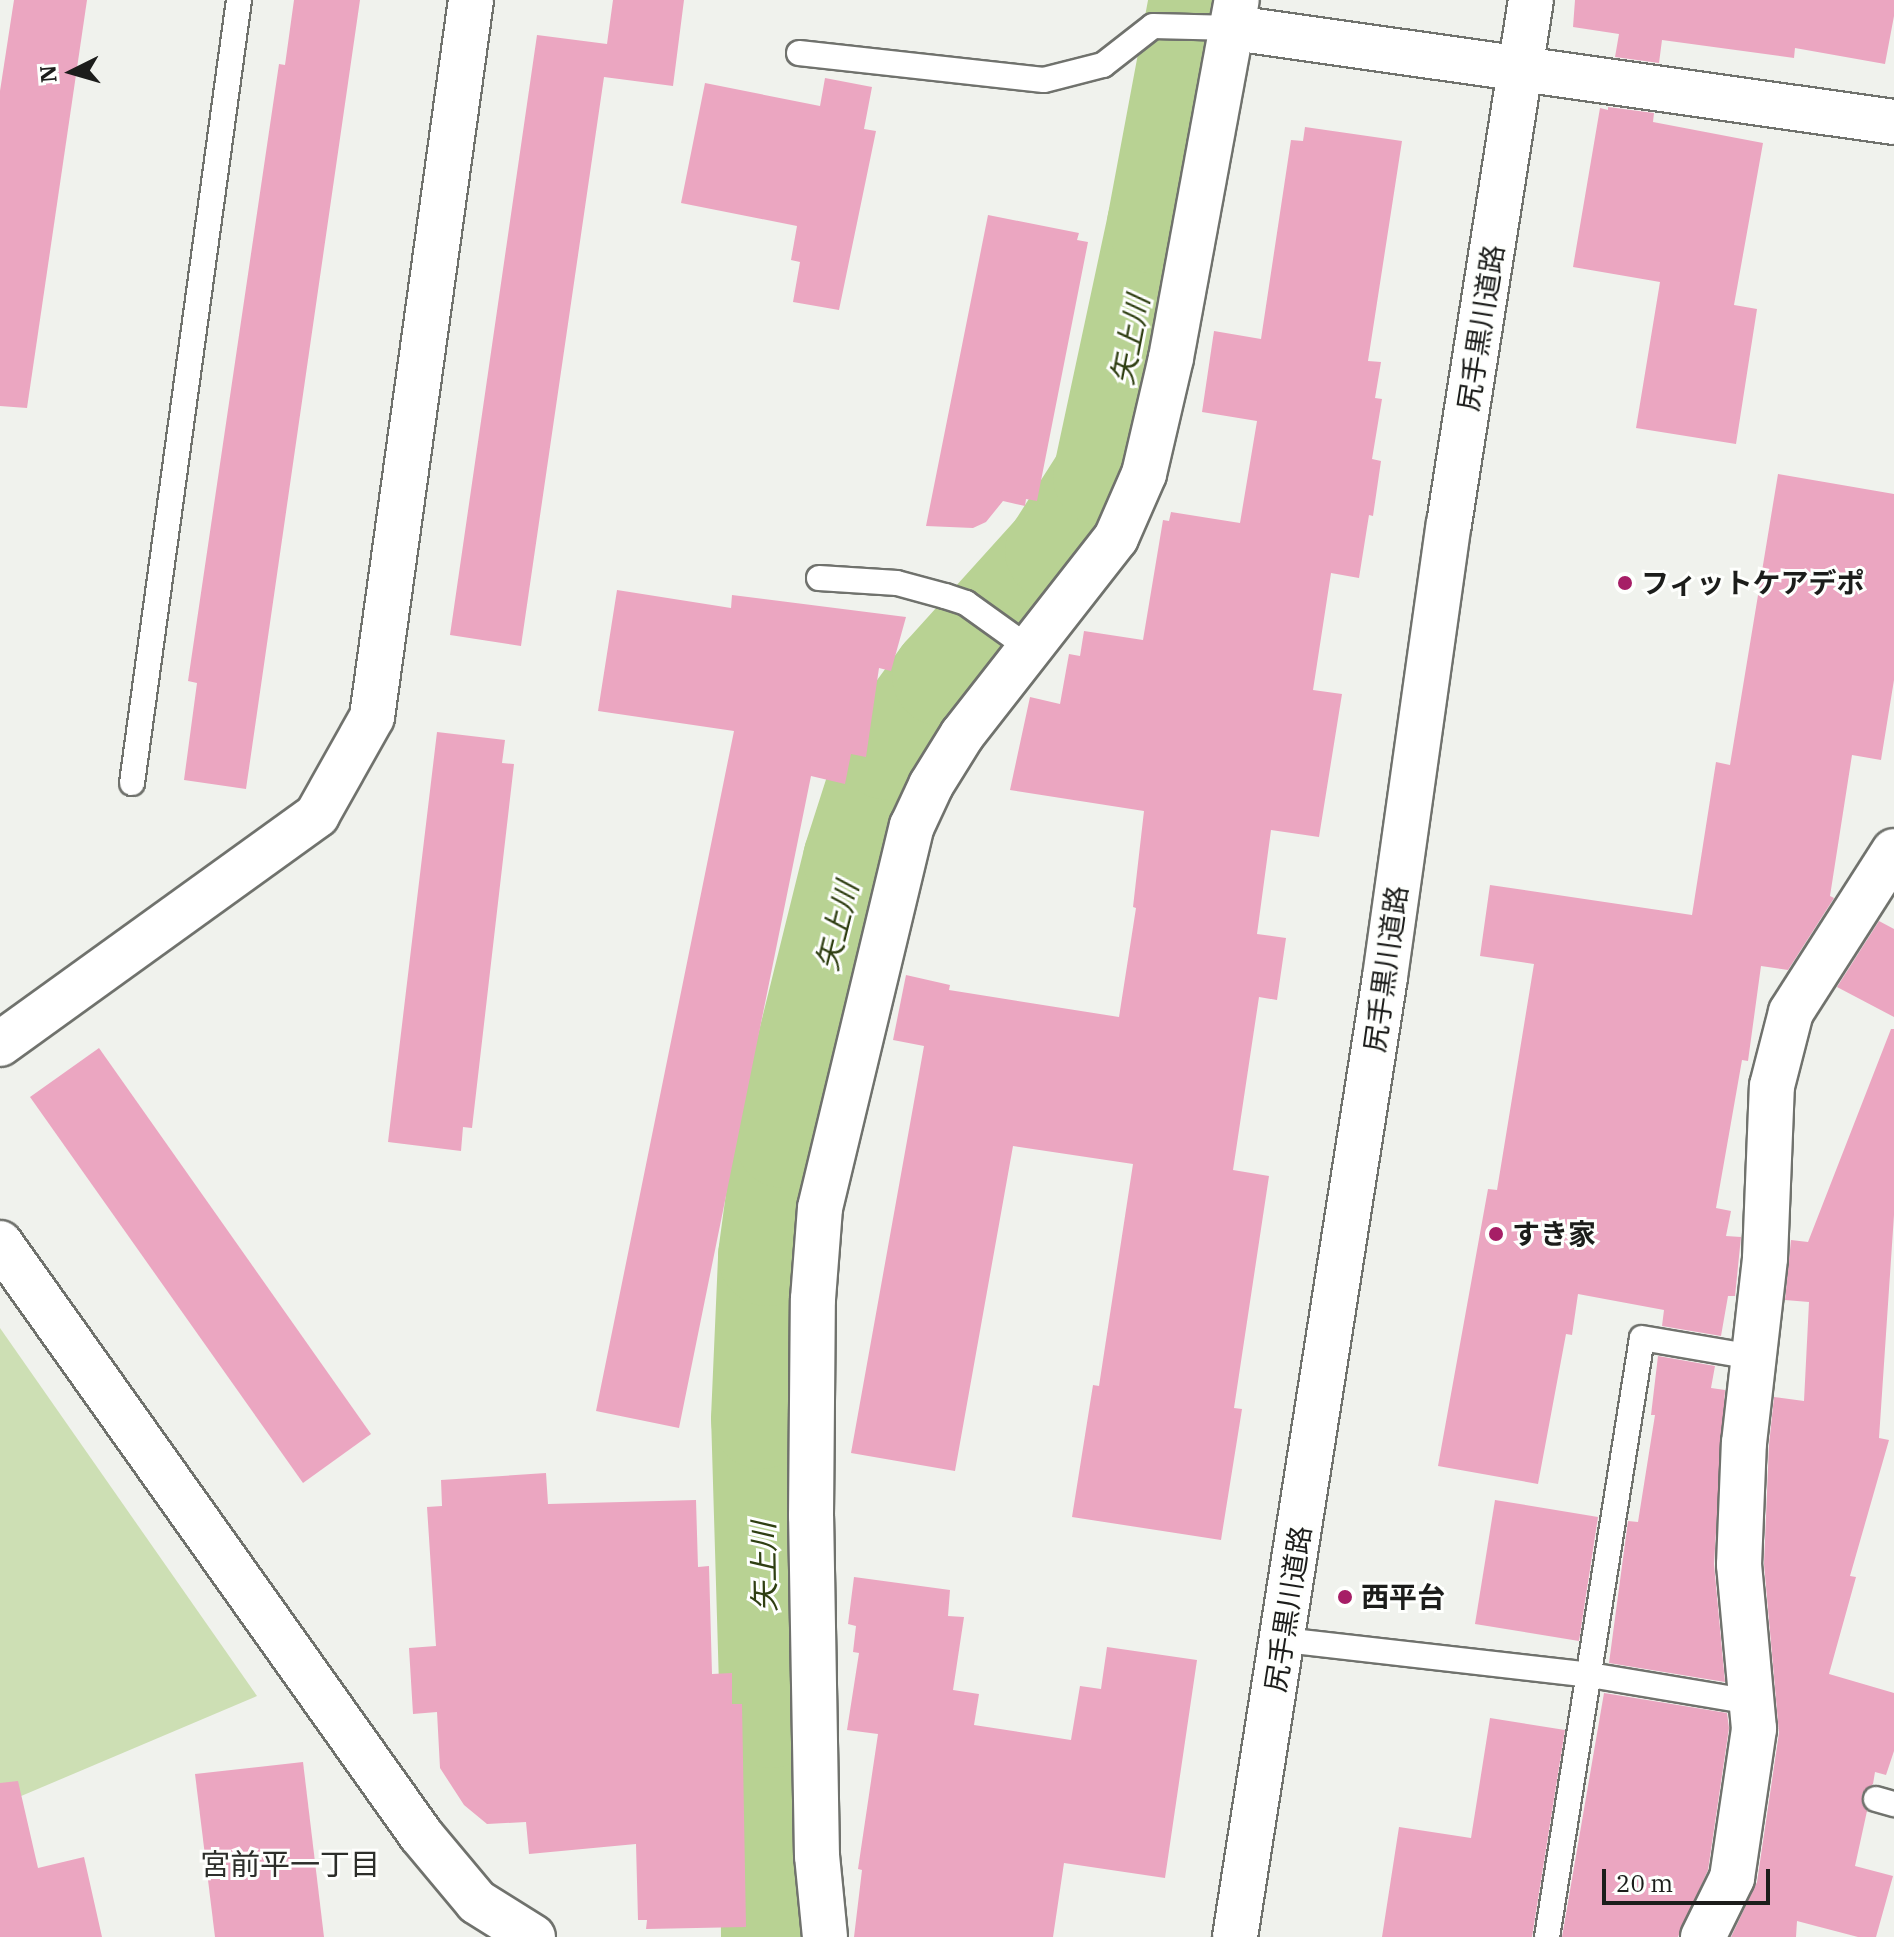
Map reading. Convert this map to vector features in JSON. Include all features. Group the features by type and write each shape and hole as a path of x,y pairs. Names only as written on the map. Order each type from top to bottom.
{"street":[{"path":"0,1044 317,815 372,717 471,0"},
{"name":"尻手黒川道路","path":"1235,1937 1284,1640 1385,977 1449,524 1531,0"},
{"path":"825,1937 817,1856 811,1516 813,1299 820,1208 912,826 931,785 962,735 1116,538 1144,474 1171,358 1236,14 1522,69 1894,122"},
{"path":"1703,1937 1732,1878 1754,1729 1739,1565 1744,1443 1765,1258 1772,1086 1791,1012 1894,851"},
{"path":"0,1243 421,1835 477,1902 533,1937"}],"lane":[{"path":"132,783 239,0"},
{"path":"799,53 1044,80 1103,65 1153,26 1236,14"},
{"path":"819,578 897,583 966,603 1030,649"},
{"path":"1547,1937 1642,1338 1753,1357"},
{"path":"1284,1640 1590,1675 1751,1702"}],"green space":[{"path":"0,1328 257,1696 0,1805"}],"building":[{"path":"14,0 87,0 27,408 0,406 0,91"},
{"path":"294,0 360,0 246,789 184,780 197,683 188,681 279,64 285,65"},
{"path":"613,0 684,0 673,86 604,77 521,646 450,635 537,35 607,44"},
{"path":"1575,0 1894,0 1894,16 1885,64 1795,48 1794,58 1662,40 1659,63 1615,57 1619,34 1573,27"},
{"path":"825,78 872,87 864,129 876,131 839,310 793,302 800,262 791,260 797,226 681,203 705,83 820,106"},
{"path":"1608,107 1654,113 1653,122 1763,143 1734,305 1757,309 1736,444 1636,428 1660,282 1573,267 1600,108 1608,110"},
{"path":"1305,127 1402,141 1368,361 1381,362 1375,398 1382,399 1372,459 1381,461 1373,516 1369,515 1359,578 1331,573 1313,690 1342,694 1319,837 1271,830 1257,934 1286,938 1277,1000 1259,997 1233,1170 1269,1176 1234,1408 1242,1409 1221,1540 1072,1517 1093,1385 1099,1386 1133,1164 1013,1146 955,1471 851,1453 924,1046 893,1040 906,975 950,985 949,990 1119,1017 1136,908 1133,907 1144,811 1010,790 1030,697 1060,704 1069,654 1080,656 1084,631 1143,640 1163,520 1169,521 1171,512 1240,523 1257,421 1202,412 1214,331 1261,339 1291,140 1303,141"},
{"path":"988,215 1079,233 1077,240 1088,242 1037,501 1026,499 1025,506 1003,501 986,522 973,528 926,526"},
{"path":"1778,474 1894,494 1894,680 1881,760 1852,755 1830,896 1834,898 1788,970 1761,966 1748,1061 1742,1060 1716,1208 1731,1211 1726,1236 1741,1237 1735,1296 1728,1296 1721,1336 1662,1326 1664,1310 1578,1294 1572,1335 1566,1334 1538,1484 1438,1466 1488,1189 1497,1190 1534,964 1480,956 1490,885 1692,915 1716,762 1730,765"},
{"path":"617,590 731,608 732,595 906,617 891,671 879,668 866,757 851,754 845,784 811,776 679,1428 596,1411 734,731 598,711"},
{"path":"437,732 505,740 502,763 514,764 472,1128 463,1127 461,1151 388,1142"},
{"path":"1879,921 1894,929 1894,1017 1837,987"},
{"path":"1891,1029 1894,1029 1894,1215 1879,1438 1889,1440 1850,1576 1856,1577 1829,1674 1894,1693 1894,1751 1886,1775 1875,1772 1873,1784 1862,1794 1862,1803 1867,1811 1855,1866 1893,1876 1876,1937 1858,1937 1797,1921 1796,1937 1731,1937 1757,1882 1779,1733 1764,1564 1769,1445 1774,1397 1804,1401 1809,1302 1785,1300 1791,1240 1808,1242"},
{"path":"99,1048 371,1434 303,1483 30,1097"},
{"path":"1658,1356 1715,1366 1711,1388 1725,1390 1714,1564 1725,1682 1609,1663 1628,1521 1638,1522 1655,1415 1651,1415"},
{"path":"546,1473 548,1504 696,1500 698,1567 709,1566 712,1674 732,1673 732,1704 742,1704 746,1927 646,1929 647,1920 638,1920 636,1844 529,1854 526,1822 487,1824 464,1805 440,1768 437,1712 413,1714 409,1648 436,1646 427,1507 442,1506 441,1480"},
{"path":"1495,1500 1598,1517 1579,1641 1475,1624"},
{"path":"854,1577 950,1590 948,1616 964,1617 953,1690 979,1694 974,1725 1071,1740 1080,1686 1101,1689 1107,1647 1197,1660 1165,1878 1064,1863 1053,1937 854,1937 862,1870 858,1869 878,1734 847,1730 859,1653 853,1652 856,1626 848,1624"},
{"path":"1604,1693 1727,1713 1729,1728 1708,1870 1678,1937 1562,1937"},
{"path":"1490,1718 1565,1730 1532,1937 1382,1937 1399,1827 1471,1838"},
{"path":"303,1762 324,1937 215,1937 195,1774"},
{"path":"18,1781 38,1868 84,1857 102,1937 0,1937 0,1783"}],"waterway":[{"name":"矢上川","path":"771,1937 770,1718 761,1419 768,1256 784,1138 853,859 888,750 942,676 1055,551 1103,476 1157,224 1199,0"}],"place":[{"name":"フィットケアデポ","path":"1625,583"},
{"name":"すき家","path":"1496,1234"},
{"name":"西平台","path":"1345,1597"}],"district":[{"name":"宮前平一丁目","path":"290,1864"}]}
